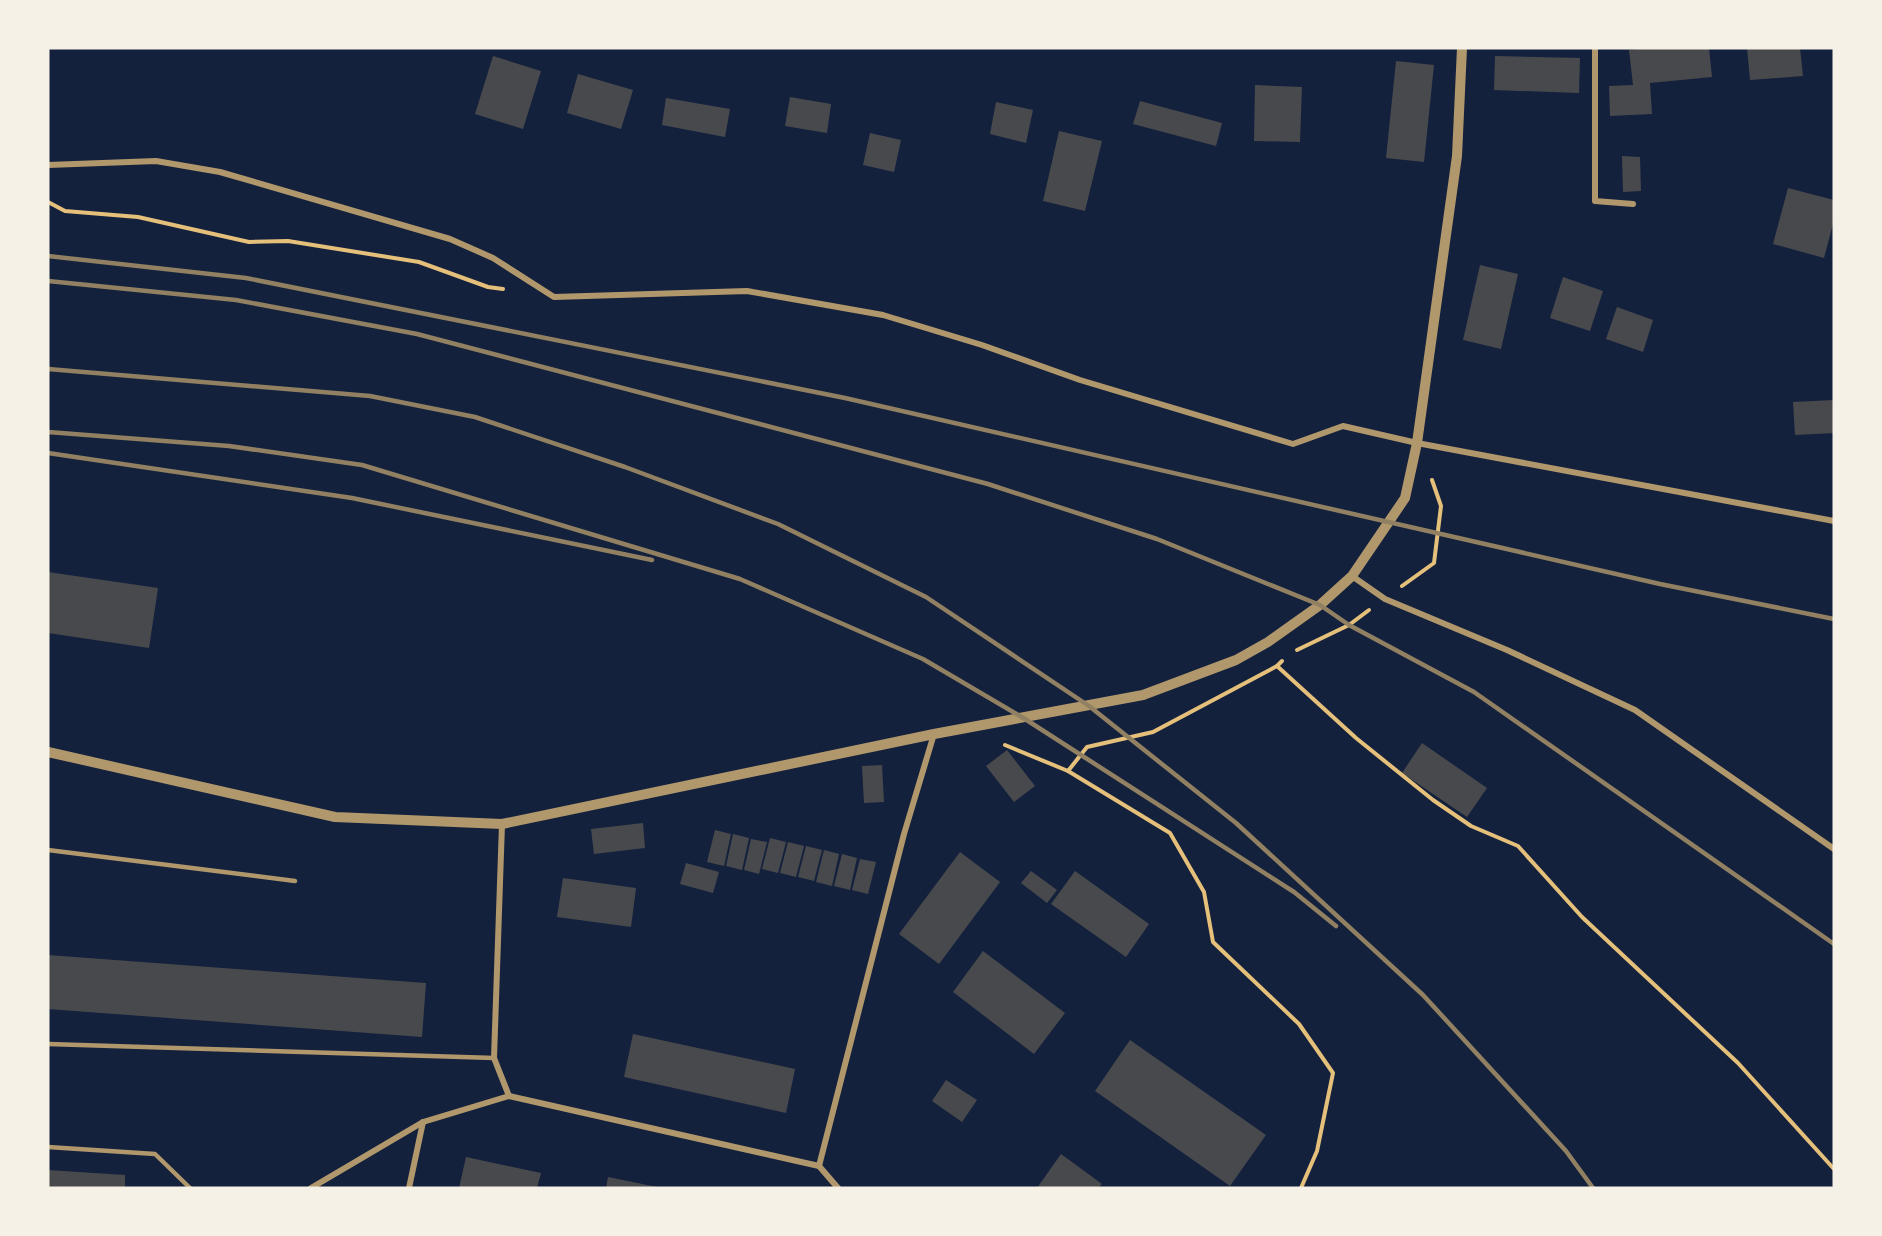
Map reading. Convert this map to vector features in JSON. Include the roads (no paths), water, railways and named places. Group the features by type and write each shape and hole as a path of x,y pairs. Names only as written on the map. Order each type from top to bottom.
{"street":[{"path":"48,752 335,817 502,824 934,734 1143,695 1207,672 1268,642 1320,605 1352,576 1405,498 1417,443 1457,156 1462,48"},
{"path":"1595,48 1595,201 1633,204"},
{"path":"48,165 156,160 220,172 450,239 493,258 554,297 747,291 883,315 982,345 1080,380 1293,444 1343,426 1417,443 1834,520"},
{"path":"1352,576 1385,599 1506,650 1635,710 1834,849"},
{"path":"819,1166 904,834 934,734"},
{"path":"502,824 494,1058 509,1096"},
{"path":"311,1188 423,1122 509,1096 819,1166 838,1188"},
{"path":"409,1188 423,1122"}],"lane":[{"path":"48,850 295,881"},
{"path":"48,1044 494,1058"},
{"path":"48,1147 155,1154 190,1188"}],"railway":[{"path":"48,256 246,278 845,398 1660,584 1834,619"},
{"path":"48,281 236,300 417,334 988,484 1157,539 1320,605 1349,625 1474,692 1834,944"},
{"path":"48,369 370,396 475,417 625,467 778,524 926,597 1089,706 1236,823 1423,995 1566,1151 1593,1188"},
{"path":"48,432 229,446 362,465 740,579 923,659 1025,719 1294,892 1336,926"},
{"path":"48,453 352,498 652,560"}]}
